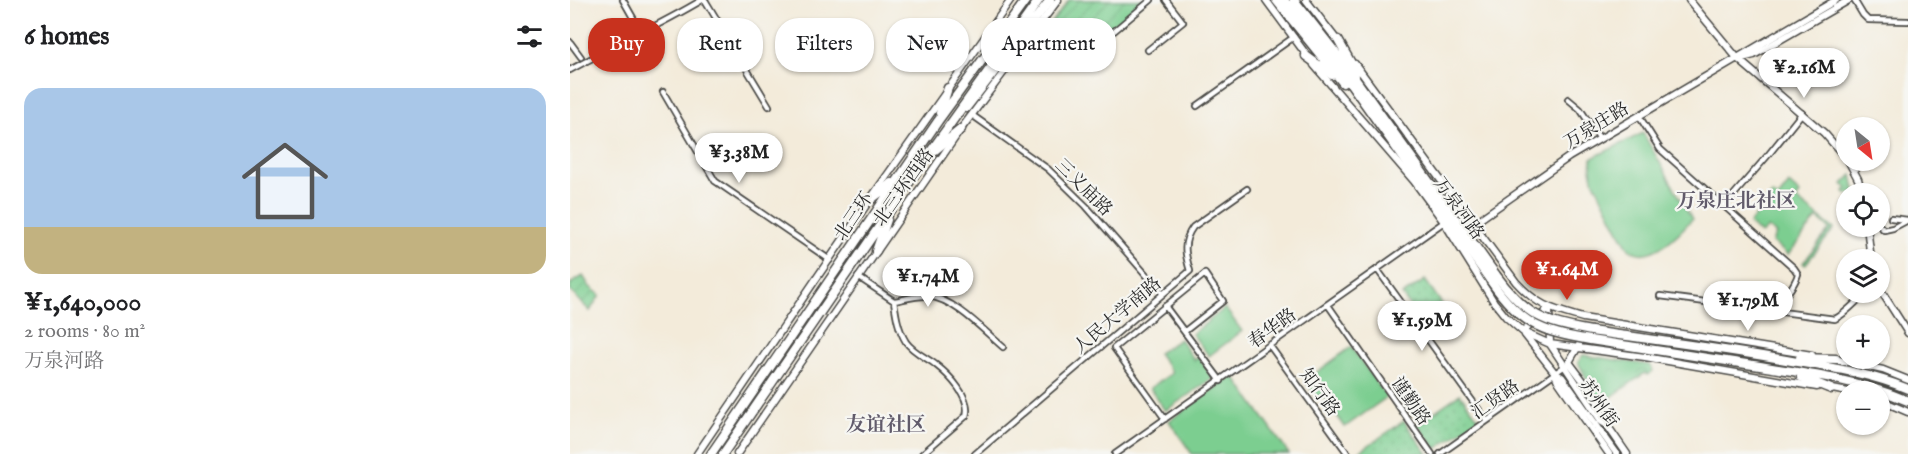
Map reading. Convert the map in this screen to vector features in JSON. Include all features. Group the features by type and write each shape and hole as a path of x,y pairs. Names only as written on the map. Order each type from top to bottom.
{"highway":[{"name":"北三环","path":"711,454 938,121 1026,0"},
{"name":"北三环","path":"723,454 947,127 1039,0"},
{"path":"947,127 975,99 1050,0"},
{"path":"1276,0 1343,83"},
{"name":"万泉河路","path":"1284,0 1374,111"},
{"name":"万泉河路","path":"1294,0 1493,278 1513,310 1530,323 1552,333 1766,356 1856,372 1908,389"},
{"path":"1338,40 1374,111"},
{"path":"1306,56 1343,83 1374,111"},
{"path":"938,121 948,88"},
{"path":"926,158 961,129"},
{"path":"869,201 900,177"},
{"path":"876,251 890,211"},
{"name":"万泉河路","path":"1591,336 1854,383 1887,392 1908,401"},
{"path":"1766,356 1836,359"},
{"path":"1784,370 1831,389"}],"street":[{"path":"623,0 633,18"},
{"path":"665,21 703,0 768,106"},
{"name":"北三环西路","path":"697,454 869,201 1011,0"},
{"name":"北三环西路","path":"737,454 961,129 1058,0"},
{"path":"1116,29 1151,0"},
{"path":"1148,50 1183,22 1166,0"},
{"name":"万泉河路","path":"1266,0 1306,56 1414,181 1444,222 1494,302 1523,332 1550,344 1645,357 1836,390"},
{"name":"万泉河路","path":"1306,0 1516,282 1531,298 1549,308 1583,318 1836,359"},
{"path":"1689,0 1738,59 1802,113 1836,147"},
{"name":"万泉庄路","path":"1473,224 1569,157 1836,0"},
{"path":"1851,0 1868,20 1908,21"},
{"name":"万泉庄路","path":"1738,59 1754,55 1851,0"},
{"path":"1197,106 1294,37"},
{"path":"570,42 581,57"},
{"path":"570,70 588,60"},
{"path":"663,92 715,181 830,260"},
{"path":"1568,99 1580,109 1600,139"},
{"path":"1725,205 1802,113"},
{"name":"三义庙路","path":"972,115 1048,169 1086,206 1163,294"},
{"path":"1639,116 1660,149 1794,268 1798,274 1796,282 1779,303 1776,313"},
{"name":"人民大学南路","path":"975,454 1190,271 1184,250 1193,227 1247,189"},
{"path":"1891,218 1908,220"},
{"path":"1890,229 1908,220"},
{"name":"春华路","path":"1116,454 1444,222"},
{"path":"1377,269 1487,421"},
{"path":"1165,419 1114,348 1204,274 1223,301 1185,331"},
{"path":"858,277 894,301 926,296 938,298 971,319 1003,347"},
{"path":"1660,296 1835,319 1844,315 1853,303"},
{"path":"1513,324 1531,298"},
{"path":"894,301 898,323 906,341 960,390 968,410 966,416 922,454"},
{"path":"1889,303 1908,333"},
{"name":"谨勤路","path":"1328,304 1432,454"},
{"path":"1165,306 1221,381"},
{"path":"1523,332 1549,308"},
{"path":"1549,308 1550,344"},
{"path":"1567,364 1579,348 1583,318"},
{"name":"苏州街","path":"1523,332 1555,373 1558,381 1609,454"},
{"name":"苏州街","path":"1550,344 1596,398 1607,425 1627,454"},
{"name":"知行路","path":"1270,346 1348,454"},
{"name":"汇贤路","path":"1440,454 1567,364"},
{"name":"万泉河路","path":"1879,369 1908,380"},
{"name":"苏州街","path":"1555,373 1562,377 1617,454"},
{"path":"1890,404 1908,412"}],"green space":[{"path":"1069,0 1145,0 1116,23 1116,18 1055,18"},
{"path":"1643,133 1692,219 1664,245 1646,253 1638,253 1630,249 1617,228 1594,182 1591,170 1592,158"},
{"path":"1852,175 1854,183 1844,183"},
{"path":"1789,184 1800,194 1796,199 1834,229 1805,265 1803,263 1830,229 1817,218 1788,255 1772,242 1776,234 1768,228 1761,234 1749,224 1772,194 1778,198"},
{"path":"583,276 590,287 600,295 590,311 570,291 570,284"},
{"path":"1425,280 1455,322 1432,338 1402,295"},
{"path":"1225,308 1242,331 1209,356 1192,334"},
{"path":"1180,339 1194,360 1199,357 1213,378 1165,411 1150,388 1172,373 1158,353"},
{"path":"1351,347 1387,397 1345,427 1322,394 1317,397 1305,381"},
{"path":"1583,355 1650,365 1653,371 1647,375 1645,373 1603,403 1589,384 1578,362"},
{"path":"1233,375 1289,454 1192,454 1169,421"},
{"path":"1460,394 1479,419 1436,449 1417,424"},
{"path":"1404,421 1428,454 1356,454"}],"district":[{"name":"万泉庄北社区","path":"1736,200"},
{"name":"友谊社区","path":"886,424"}]}
